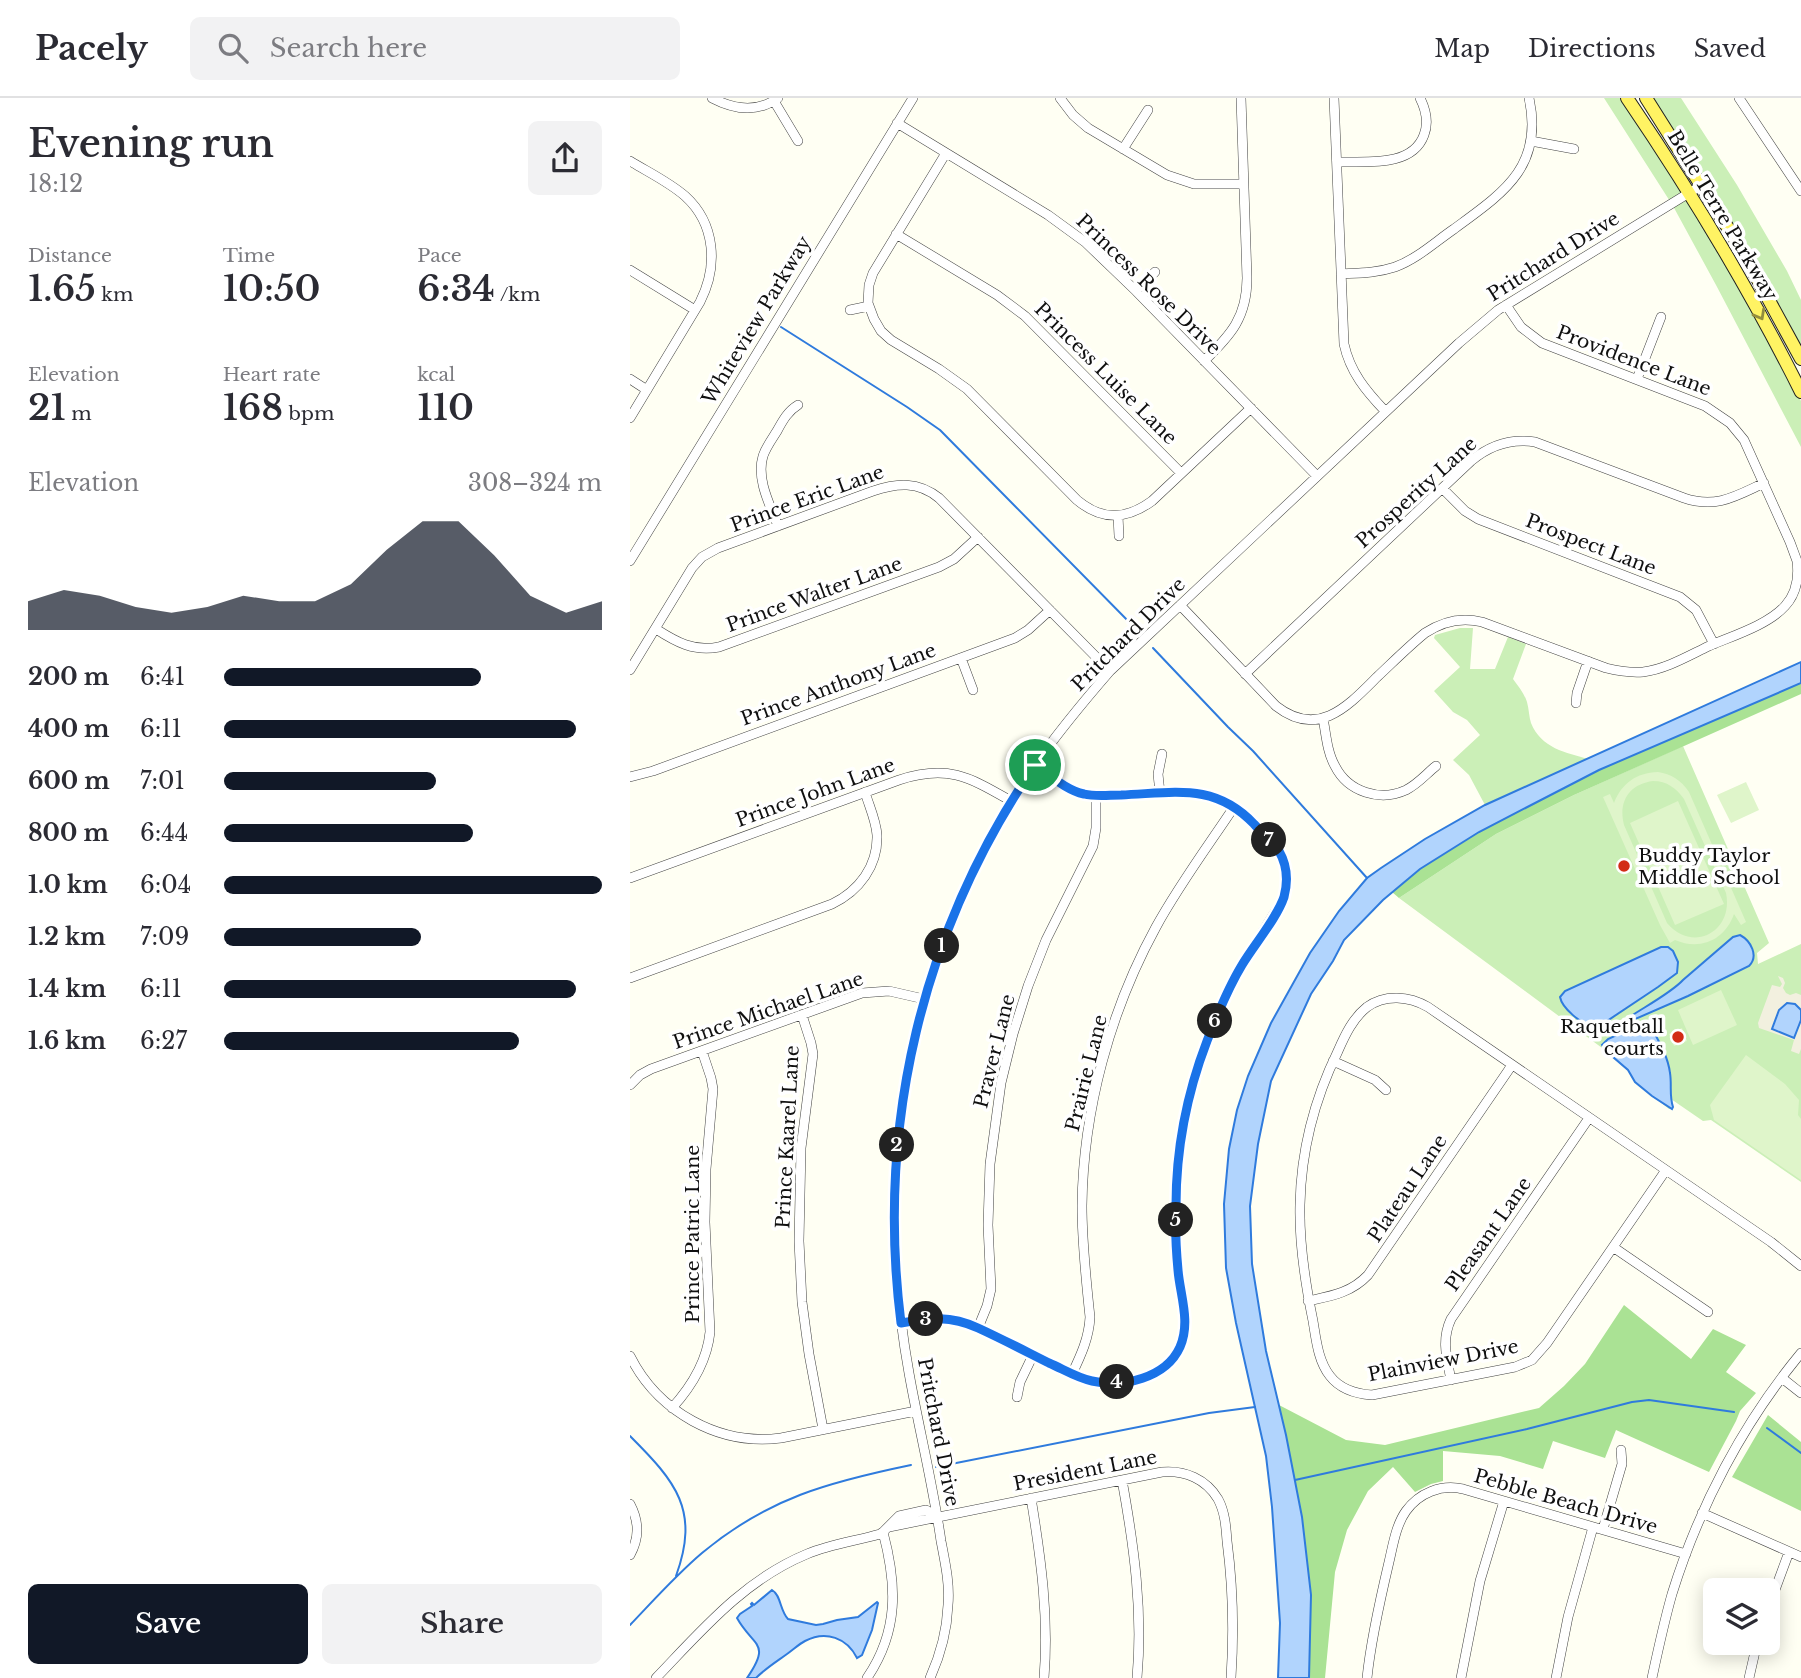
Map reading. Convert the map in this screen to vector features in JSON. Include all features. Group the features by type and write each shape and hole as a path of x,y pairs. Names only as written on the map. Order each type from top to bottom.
{"main road":[{"name":"Belle Terre Parkway","path":"1627,98 1731,262 1801,392"},
{"name":"Belle Terre Parkway","path":"1646,98 1762,286 1801,359"}],"street":[{"path":"712,98 731,106 746,108 760,106 776,99 798,141"},
{"name":"Whiteview Parkway","path":"630,561 913,98"},
{"path":"1060,98 1082,124 1161,173 1199,184 1244,184"},
{"path":"1204,361 1230,335 1244,303 1247,278 1241,98"},
{"path":"1334,98 1343,329 1347,355 1363,387 1385,411"},
{"path":"1337,162 1394,159 1413,150 1423,138 1427,124 1426,111 1420,98"},
{"path":"1341,274 1387,269 1405,262 1504,191 1523,163 1531,141 1530,98"},
{"path":"1739,98 1801,191"},
{"path":"1123,149 1148,110"},
{"name":"Princess Rose Drive","path":"897,123 1068,228 1093,249 1317,476"},
{"path":"1531,141 1574,149"},
{"path":"946,153 871,277 869,306 875,323 891,340 967,389 1077,500 1098,513 1118,516 1131,513 1146,505 1251,408"},
{"path":"630,161 683,194 697,209 711,243 712,265 708,287 630,418"},
{"name":"Pritchard Drive","path":"930,1678 941,1648 948,1605 946,1573 901,1323 894,1259 895,1164 902,1101 924,999 951,921 982,853 1035,765 1110,671 1385,411 1481,323 1506,305 1702,185"},
{"name":"Princess Luise Lane","path":"896,234 997,295 1026,316 1181,473"},
{"path":"630,270 695,310"},
{"path":"1136,291 1155,272"},
{"name":"Providence Lane","path":"1323,718 1346,706 1425,633 1438,625 1455,620 1492,624 1613,670 1644,671 1662,667 1765,621 1790,601 1798,574 1796,555 1744,440 1724,418 1705,406 1538,341 1521,327 1506,305"},
{"path":"850,310 869,306"},
{"path":"1637,380 1661,317"},
{"path":"630,379 647,390"},
{"path":"778,526 763,486 762,458 785,417 798,405"},
{"name":"Prosperity Lane","path":"1244,674 1471,461 1483,451 1500,443 1522,440 1545,445 1696,502 1725,501 1764,483"},
{"name":"Prince Eric Lane","path":"630,670 688,574 702,557 718,548 881,488 906,484 918,486 936,495 1110,671"},
{"name":"Prospect Lane","path":"1443,489 1473,517 1680,597 1696,610 1714,644"},
{"path":"1118,516 1119,536"},
{"name":"Prince Walter Lane","path":"656,629 691,648 719,647 939,567 954,559 978,537"},
{"path":"1180,605 1276,706 1304,719 1323,718 1329,752 1336,770 1347,782 1362,791 1379,795 1397,793 1414,785 1436,766"},
{"name":"Prince Anthony Lane","path":"630,776 646,774 1020,636 1050,610"},
{"path":"961,658 973,690"},
{"path":"1576,704 1578,688 1588,662"},
{"path":"1160,793 1158,774 1162,754"},
{"path":"901,1323 944,1318 960,1321 1072,1374 1113,1383 1142,1378 1161,1369 1170,1362 1183,1339 1185,1316 1178,1272 1175,1204 1180,1149 1189,1099 1203,1052 1224,999 1280,905 1286,886 1286,870 1279,852 1248,818 1215,797 1195,792 1096,796 1076,792 1035,765"},
{"name":"Prince John Lane","path":"630,878 914,775 955,774 973,779 1011,801"},
{"path":"630,978 832,904 849,894 862,882 876,849 876,827 865,792"},
{"name":"Praver Lane","path":"978,1328 991,1289 989,1195 992,1144 1001,1083 1032,975 1052,927 1093,846 1096,796"},
{"name":"Prairie Lane","path":"1072,1374 1085,1346 1089,1329 1083,1239 1083,1187 1088,1132 1104,1056 1121,1003 1150,939 1179,889 1234,807"},
{"name":"Prince Michael Lane","path":"630,1085 645,1072 856,995 874,991 895,992 924,999"},
{"name":"Plainview Drive","path":"1666,1170 1548,1343 1524,1364 1377,1395 1358,1393 1343,1387 1331,1377 1323,1365 1308,1301 1301,1255 1300,1203 1306,1148 1312,1118 1333,1061 1349,1028 1361,1013 1379,1001 1395,998 1413,1000 1428,1007 1589,1118 1666,1170 1771,1242 1801,1266"},
{"name":"Prince Kaarel Lane","path":"802,1014 813,1054 800,1175 800,1272 808,1354 823,1429"},
{"name":"Prince Patric Lane","path":"672,1409 698,1374 708,1349 710,1332 705,1222 706,1169 713,1089 702,1051"},
{"path":"1333,1061 1375,1080 1386,1090"},
{"name":"Plateau Lane","path":"1308,1301 1344,1293 1368,1275 1512,1065"},
{"name":"Pleasant Lane","path":"1451,1380 1445,1342 1451,1319 1589,1118"},
{"path":"1613,1247 1708,1312"},
{"path":"1652,1678 1672,1594 1702,1513 1749,1425 1801,1353"},
{"path":"1017,1397 1020,1382 1033,1355"},
{"path":"630,1356 647,1384 672,1409 717,1432 748,1438 774,1439 916,1411"},
{"path":"1782,1378 1801,1393"},
{"path":"1556,1678 1570,1608 1622,1464 1620,1450"},
{"name":"President Lane","path":"656,1678 741,1592 792,1560 821,1548 938,1517 1162,1472 1182,1473 1200,1480 1219,1501 1224,1516 1231,1580 1231,1678"},
{"path":"1122,1480 1137,1579 1138,1678"},
{"name":"Pebble Beach Drive","path":"1367,1678 1375,1627 1398,1530 1407,1510 1424,1494 1458,1488 1686,1554"},
{"path":"1031,1499 1046,1606 1044,1678"},
{"path":"1461,1678 1480,1581 1504,1501"},
{"path":"630,1504 637,1519 638,1530 630,1555"},
{"path":"1702,1513 1801,1557"},
{"path":"867,1678 883,1648 892,1616 893,1574 886,1529"},
{"path":"1779,1578 1789,1552"},
{"path":"1749,1678 1754,1655"}],"green space":[{"path":"1604,98 1623,98 1674,176 1764,329 1801,401 1801,447 1673,206"},
{"path":"1651,98 1681,98 1737,185 1801,300 1801,350"},
{"path":"1460,628 1473,628 1470,669 1495,669 1508,637 1526,644 1513,679 1526,699 1535,731 1555,748 1589,759 1485,805 1469,775 1453,760 1480,735 1434,691 1460,667 1434,638 1435,635"},
{"path":"1801,683 1801,694 1574,795 1496,834 1399,898 1392,892 1420,869 1479,832 1599,770"},
{"name":"Buddy Taylor Middle School","path":"1683,746 1769,943 1757,953 1758,964 1801,944 1801,1182 1711,1120 1703,1121 1671,1099 1673,1108 1669,1109 1635,1082 1617,1059 1399,898 1496,834"},
{"path":"1658,772 1671,776 1689,792 1746,922 1741,925 1734,914 1724,931 1710,941 1694,944 1675,940 1670,943 1603,797 1610,794 1614,803 1631,780","holes":["1653,781 1671,786 1684,799 1726,893 1724,918 1709,934 1688,937 1667,923 1624,825 1623,809 1627,796 1638,786"]},
{"path":"1746,782 1759,810 1731,823 1717,795"},
{"path":"1678,801 1724,904 1675,925 1630,823"},
{"path":"1721,990 1737,1025 1693,1045 1678,1010"},
{"name":"Raquetball courts","path":"1682,1028 1687,1041 1674,1046 1669,1034"},
{"path":"1746,1055 1785,1084 1799,1100 1801,1180 1714,1120 1710,1105"},
{"path":"1624,1305 1691,1359 1713,1329 1746,1345 1726,1372 1756,1393 1740,1411 1709,1472 1616,1430 1605,1458 1553,1441 1543,1469 1500,1456 1443,1451 1443,1481 1415,1492 1393,1467 1368,1491 1347,1530 1335,1572 1325,1678 1309,1678 1311,1595 1302,1517 1279,1405 1346,1440 1385,1445 1539,1408 1585,1364"},
{"path":"1768,1415 1801,1442 1801,1511 1732,1477"}],"shaded area":[{"path":"1778,976 1783,978 1786,993 1801,995 1801,1010 1787,1003 1779,1010 1794,1037 1801,1020 1799,1054 1791,1051 1794,1040 1759,1028 1758,1023 1772,985 1780,987 1782,984"}],"water":[{"path":"1801,662 1801,683 1599,770 1479,832 1420,869 1383,900 1344,940 1311,994 1271,1081 1258,1144 1250,1206 1252,1264 1266,1351 1302,1517 1311,1595 1309,1678 1278,1678 1280,1623 1272,1507 1266,1456 1226,1268 1224,1204 1229,1149 1237,1110 1248,1076 1271,1023 1310,953 1339,911 1367,878 1381,868 1485,805"},
{"path":"1740,935 1752,949 1753,958 1749,966 1688,996 1629,1020 1631,1016 1673,989 1733,937"},
{"path":"1661,947 1668,947 1673,951 1678,962 1677,973 1604,1023 1598,1026 1588,1025 1573,1015 1561,1001 1560,997 1565,991"},
{"path":"1787,1003 1795,1004 1801,1010 1801,1020 1794,1038 1772,1029 1779,1010"},
{"path":"1645,1022 1650,1025 1667,1060 1671,1077 1672,1109 1635,1082 1628,1070 1602,1045 1608,1039"},
{"path":"772,1590 788,1619 816,1625 858,1617 877,1602 872,1630 862,1655 857,1658 842,1641 821,1636 803,1642 756,1678 747,1678 759,1651 737,1618 752,1606 752,1603 754,1605"}],"waterway":[{"path":"781,327 940,430 1136,629"},
{"path":"1153,648 1253,751 1367,878"},
{"path":"1295,1480 1527,1429 1632,1402 1649,1400 1734,1412"},
{"path":"936,1467 1209,1413 1255,1407"},
{"path":"1767,1428 1801,1453"},
{"path":"630,1436 660,1468 679,1498 685,1533 683,1553 676,1576"},
{"path":"630,1625 692,1561 751,1518 776,1505 826,1486 911,1465"}],"place":[{"name":"Buddy Taylor Middle School","path":"1624,866"},
{"name":"Raquetball courts","path":"1678,1037"}],"route":[{"path":"1035,765 1069,788 1087,795 1195,792 1215,797 1243,813 1279,852 1286,870 1282,901 1229,989 1203,1052 1189,1099 1182,1132 1175,1204 1178,1272 1185,1316 1183,1339 1170,1362 1161,1369 1150,1376 1128,1381 1106,1383 1086,1379 954,1319 901,1323 894,1259 894,1177 900,1113 911,1051 924,999 951,921 982,853 1035,765"}]}
